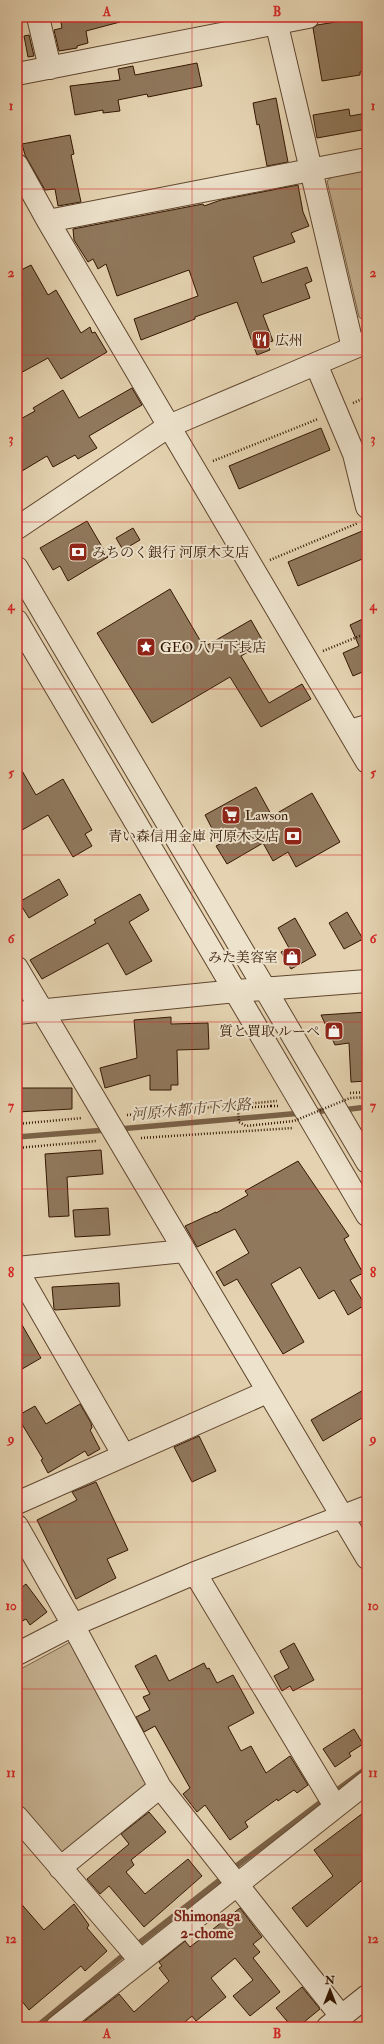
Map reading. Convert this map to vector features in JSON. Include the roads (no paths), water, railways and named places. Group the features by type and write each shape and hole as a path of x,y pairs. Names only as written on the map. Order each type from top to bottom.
{"street":[{"path":"38,17 50,68"},
{"path":"17,74 276,20 308,17"},
{"path":"17,528 169,426 360,345 310,170 276,20"},
{"path":"48,221 367,159"},
{"path":"17,165 48,221 169,426 358,728 367,762"},
{"path":"316,364 354,454 363,515"},
{"path":"17,568 367,1162"},
{"path":"17,620 367,1215"},
{"path":"17,968 267,1392 367,1558"},
{"path":"17,1013 236,991 367,981"},
{"path":"123,1454 17,1269 184,1251"},
{"path":"17,1503 123,1454 267,1392"},
{"path":"17,1654 73,1625 195,1573 367,1507"},
{"path":"17,1526 73,1625 160,1787 236,1884 334,2022 367,1996"},
{"path":"195,1573 335,1806"},
{"path":"57,2027 236,1884 367,1782"},
{"path":"60,1868 160,1787"},
{"path":"17,1817 140,1960"}],"waterway":[{"name":"河原木都市下水路","path":"342,1110 367,1107"},
{"name":"河原木都市下水路","path":"312,1112 332,1110"},
{"name":"河原木都市下水路","path":"119,1129 302,1113"},
{"name":"河原木都市下水路","path":"17,1137 106,1130"},
{"path":"333,1793 367,1768"},
{"path":"231,1870 325,1799"},
{"path":"134,1947 225,1876"},
{"path":"36,2027 127,1952"}],"place":[{"name":"広州","path":"261,340"},
{"name":"みちのく銀行 河原木支店","path":"78,552"},
{"name":"GEO 八戸下長店","path":"146,647"},
{"name":"Lawson","path":"231,815"},
{"name":"青い森信用金庫 河原木支店","path":"293,836"},
{"name":"みた美容室","path":"292,957"},
{"name":"質と買取 ルーペ","path":"334,1031"}],"district":[{"name":"Shimonaga 2-chome","path":"207,1924"}]}
